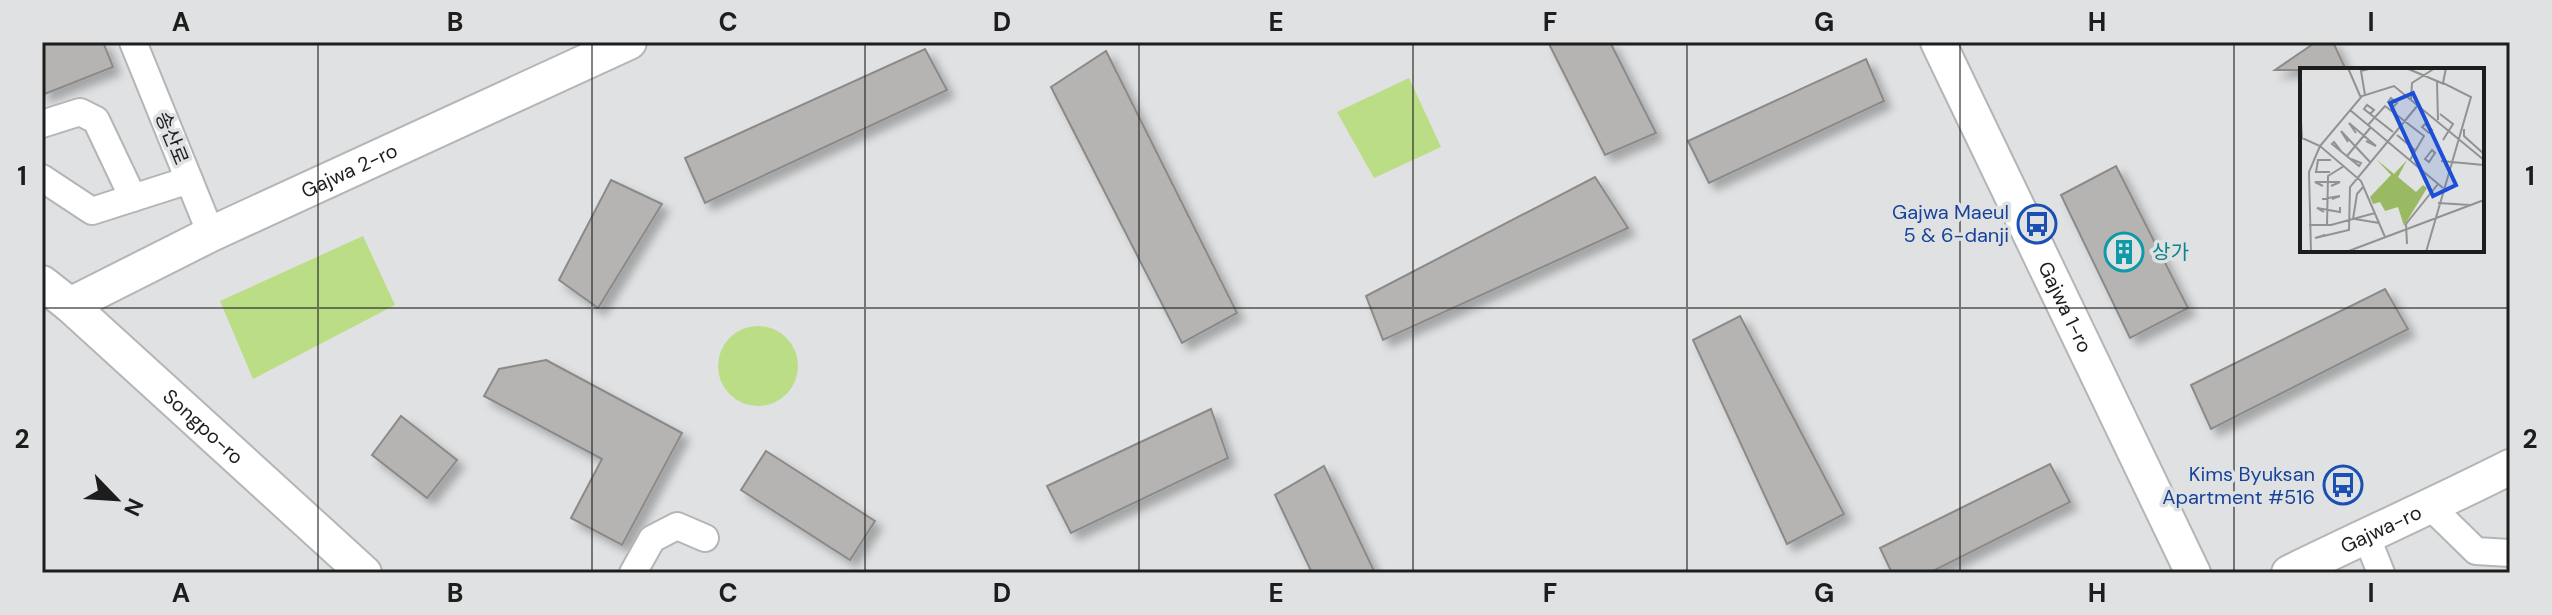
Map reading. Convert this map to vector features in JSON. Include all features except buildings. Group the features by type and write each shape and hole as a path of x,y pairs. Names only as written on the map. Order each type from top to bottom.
{"street":[{"name":"송산로","path":"133,42 211,234"},
{"name":"Gajwa 2-ro","path":"70,305 211,234 629,42"},
{"name":"Gajwa 1-ro","path":"1938,42 2193,573"},
{"path":"42,124 80,112 96,120 133,198"},
{"path":"42,178 92,211 189,180"},
{"name":"Songpo-ro","path":"42,283 364,573"},
{"name":"Gajwa-ro","path":"2289,573 2510,467"},
{"name":"Gajwa-ro","path":"2431,507 2476,551 2510,553"},
{"path":"633,573 652,539 677,526 705,538"},
{"path":"2366,535 2381,573"}],"green space":[{"path":"1409,78 1441,147 1374,178 1337,112"},
{"path":"363,236 395,305 253,379 220,301"},
{"path":"758,326 773,329 786,338 795,351 798,366 795,381 786,394 773,403 758,406 743,403 730,394 721,381 718,366 721,351 730,338 743,329"}],"place":[{"name":"Gajwa Maeul 5 & 6-danji","path":"2037,224"},
{"name":"상가","path":"2124,252"},
{"name":"Kims Byuksan Apartment #516","path":"2343,485"}]}
